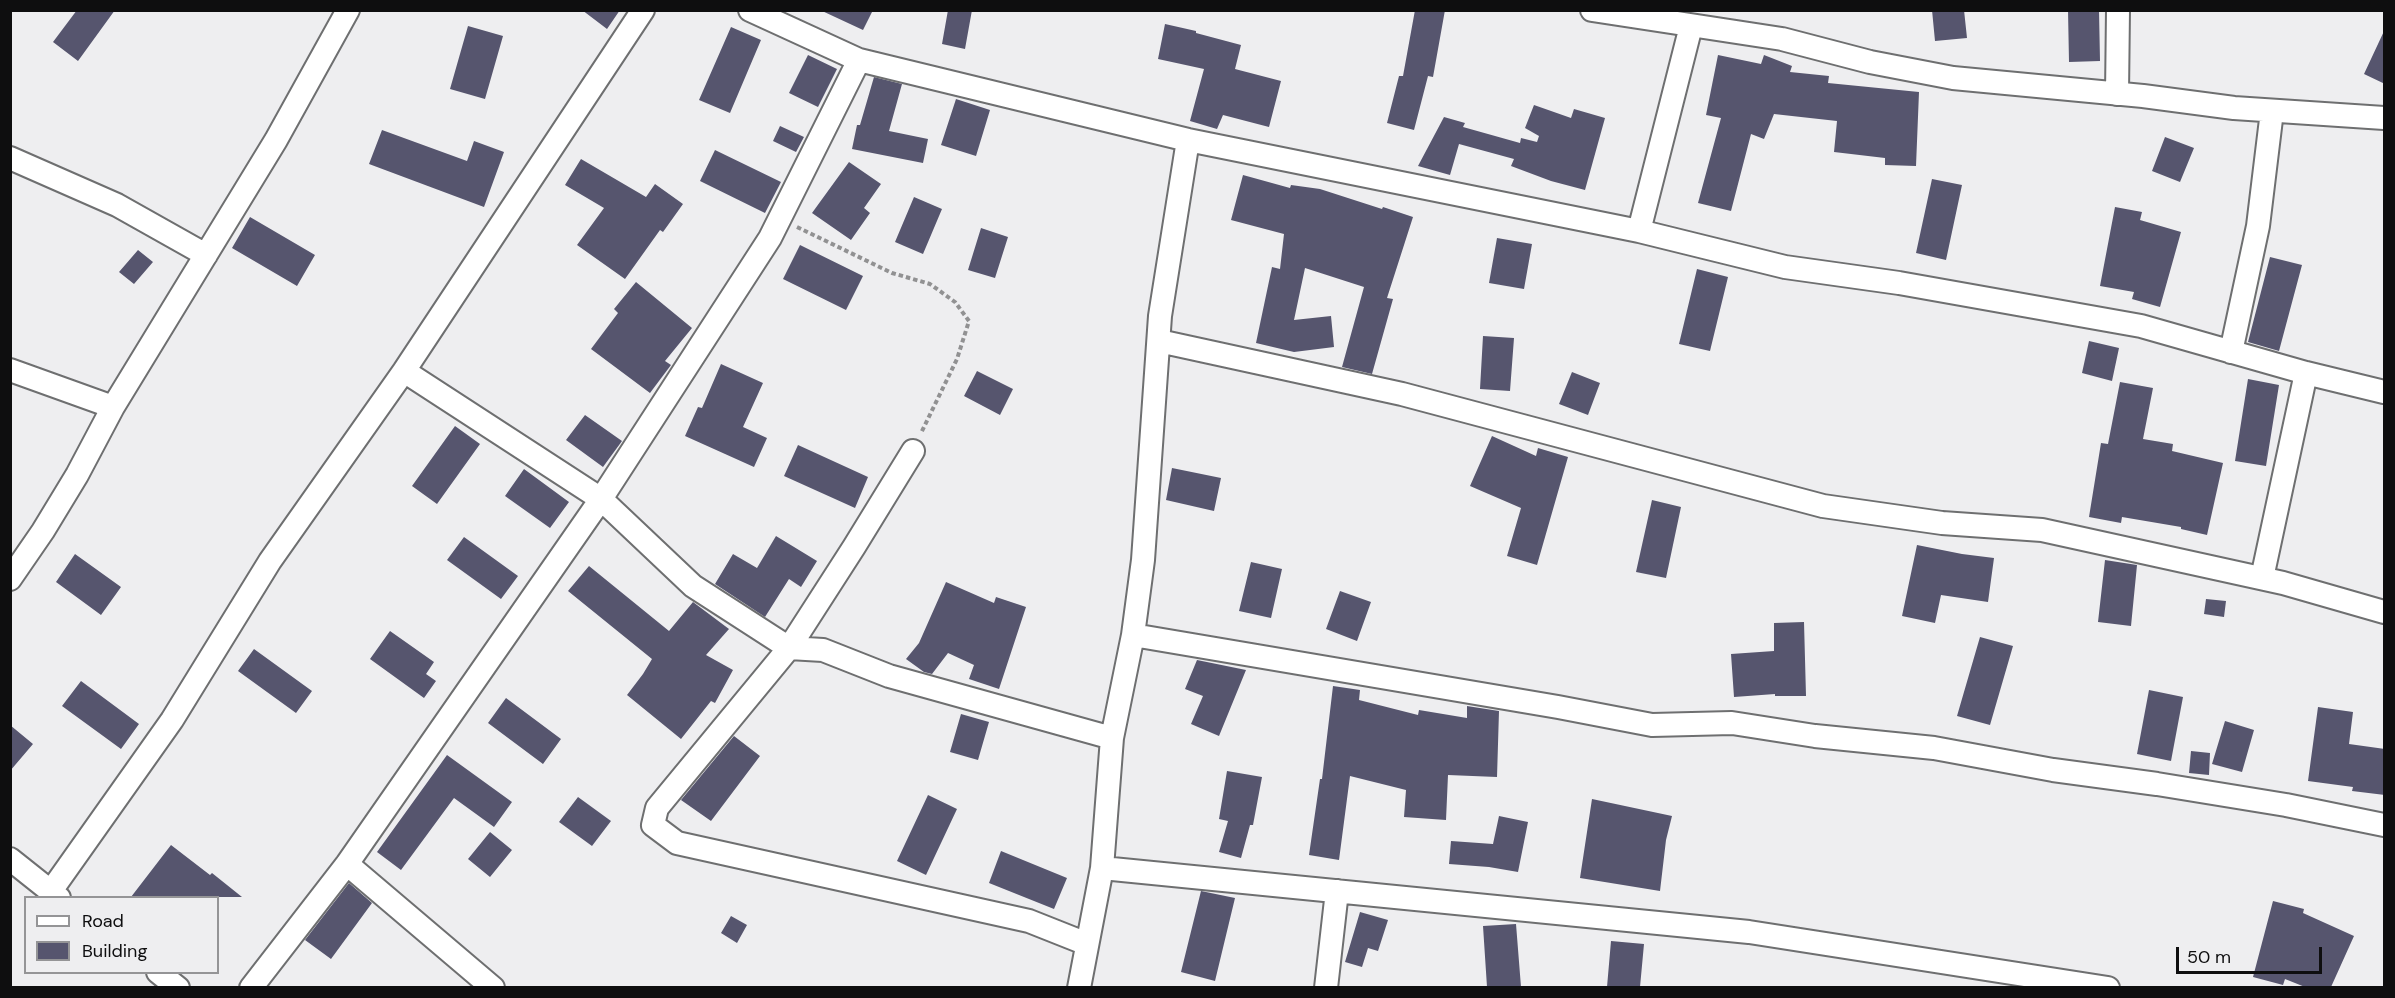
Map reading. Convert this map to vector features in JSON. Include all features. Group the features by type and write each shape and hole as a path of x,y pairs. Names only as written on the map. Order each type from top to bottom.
{"street":[{"path":"10,579 43,531 113,407 276,140 348,10"},
{"path":"10,859 55,894 172,720 270,561 404,371 644,10"},
{"path":"750,10 859,60 1188,140 1639,231 1785,267 1899,283 2140,326 2306,373 2385,392"},
{"path":"1592,10 1782,39 1870,62 1953,78 2234,108 2385,118"},
{"path":"2117,94 2118,10"},
{"path":"1639,231 1691,26"},
{"path":"251,987 347,864 601,499 770,238 859,60"},
{"path":"2232,352 2258,226 2272,111"},
{"path":"1079,987 1102,868 1113,738 1133,635 1143,560 1160,316 1188,140"},
{"path":"10,158 117,205 206,255"},
{"path":"1159,341 1402,394 1823,506 1942,523 2042,530 2262,578 2385,612"},
{"path":"10,370 113,407"},
{"path":"404,371 601,499 693,586 789,648 823,650 889,676 1113,738"},
{"path":"2262,578 2306,373"},
{"path":"913,451 789,648 657,808 653,825 677,843 1029,921 1087,944"},
{"path":"1133,635 1652,725 1732,723 1815,736 1934,748 2053,770 2286,805 2385,825"},
{"path":"347,864 493,987"},
{"path":"1102,868 1749,932 2108,987"},
{"path":"1326,987 1337,891"},
{"path":"161,974 178,987"}],"path":[{"path":"780,219 892,273 930,284 956,302 969,321 957,358 913,451"}],"building":[{"path":"77,10 115,10 78,61 53,42"},
{"path":"582,10 620,10 607,29"},
{"path":"820,10 873,10 863,30"},
{"path":"948,10 972,10 965,49 942,44"},
{"path":"1415,10 1445,10 1433,77 1428,76 1414,130 1387,123 1399,76 1403,76"},
{"path":"1932,10 1964,10 1967,38 1935,41"},
{"path":"2068,10 2099,10 2100,61 2069,62"},
{"path":"1165,24 1241,45 1235,69 1281,81 1269,127 1223,115 1217,129 1190,121 1204,69 1158,59"},
{"path":"468,26 503,36 485,99 450,89"},
{"path":"731,27 761,40 730,113 699,100"},
{"path":"2385,29 2385,84 2364,74"},
{"path":"808,55 837,69 818,107 789,93"},
{"path":"1718,55 1761,64 1764,55 1792,66 1790,72 1829,76 1828,83 1919,92 1916,166 1885,165 1885,158 1834,152 1837,121 1774,114 1764,139 1751,134 1731,211 1698,203 1721,118 1706,115"},
{"path":"874,77 902,84 889,131 928,139 923,163 852,149 857,125 860,125"},
{"path":"956,99 990,110 976,156 941,145"},
{"path":"1534,105 1571,118 1574,109 1605,118 1585,190 1551,181 1511,166 1514,159 1459,144 1450,175 1418,166 1444,117 1465,123 1463,127 1520,143 1521,138 1537,142 1539,136 1525,128"},
{"path":"780,126 804,137 796,152 773,141"},
{"path":"382,130 467,161 474,141 504,152 484,207 369,164"},
{"path":"2165,137 2194,148 2180,182 2152,171"},
{"path":"715,150 781,182 765,213 700,181"},
{"path":"581,159 646,197 655,184 683,204 663,232 660,230 625,279 577,245 604,208 565,185"},
{"path":"849,162 881,184 864,208 870,213 851,240 812,213"},
{"path":"1243,175 1290,188 1291,185 1320,189 1413,217 1387,298 1393,299 1372,374 1342,367 1364,287 1305,268 1294,320 1331,316 1334,347 1294,352 1256,343 1272,267 1280,269 1284,234 1231,220"},
{"path":"1932,179 1962,185 1946,260 1916,253"},
{"path":"914,197 942,209 923,254 895,242"},
{"path":"2115,207 2142,212 2140,220 2181,232 2160,307 2132,299 2134,292 2100,286"},
{"path":"250,217 315,255 297,286 232,248"},
{"path":"981,228 1008,237 995,278 968,270"},
{"path":"1497,238 1532,244 1524,289 1489,283"},
{"path":"800,245 863,276 846,310 783,279"},
{"path":"138,250 153,262 134,284 119,272"},
{"path":"2270,257 2302,265 2279,351 2248,342"},
{"path":"1697,269 1728,277 1710,351 1679,344"},
{"path":"636,282 692,328 665,361 671,365 650,393 591,349 618,313 614,309"},
{"path":"1483,336 1514,338 1510,391 1480,389"},
{"path":"2089,341 2119,348 2112,381 2082,373"},
{"path":"721,364 763,383 743,427 767,438 754,467 685,436 698,407 702,408"},
{"path":"977,371 1013,389 1000,415 964,396"},
{"path":"1572,372 1600,383 1588,415 1559,404"},
{"path":"2248,379 2279,385 2266,466 2235,461"},
{"path":"2120,382 2153,388 2143,439 2173,444 2172,451 2223,463 2207,535 2181,529 2181,527 2122,517 2121,523 2089,517 2101,443 2108,444"},
{"path":"585,415 622,441 603,467 566,440"},
{"path":"455,426 480,444 437,504 412,486"},
{"path":"1492,436 1536,456 1538,448 1568,457 1537,565 1507,556 1521,508 1470,486"},
{"path":"798,445 868,477 855,508 784,476"},
{"path":"1172,468 1221,478 1214,511 1166,500"},
{"path":"524,469 569,502 550,528 505,496"},
{"path":"1652,500 1681,507 1666,578 1636,572"},
{"path":"776,536 817,561 801,587 789,579 765,617 715,584 733,554 757,568"},
{"path":"464,537 518,576 501,599 447,560"},
{"path":"1917,545 1994,558 1988,602 1941,595 1935,623 1902,616"},
{"path":"75,554 121,587 101,615 56,582"},
{"path":"2105,560 2137,565 2131,626 2098,622"},
{"path":"1251,562 1282,569 1271,618 1239,611"},
{"path":"589,566 669,631 693,602 729,629 706,655 733,670 715,703 711,701 681,739 627,695 652,659 568,591"},
{"path":"946,582 994,603 996,597 1026,607 999,689 969,679 974,665 948,653 932,674 924,672 906,659 919,643"},
{"path":"1340,591 1371,602 1357,641 1326,629"},
{"path":"2206,599 2226,601 2224,617 2204,614"},
{"path":"1804,622 1806,696 1775,696 1775,694 1734,697 1731,654 1774,651 1774,623"},
{"path":"390,631 434,662 426,674 436,681 424,698 370,659"},
{"path":"1980,637 2013,646 1990,725 1957,716"},
{"path":"254,649 312,691 296,713 238,671"},
{"path":"1197,660 1246,670 1219,736 1191,724 1203,696 1185,689"},
{"path":"81,681 139,724 121,749 62,706"},
{"path":"1333,686 1360,690 1359,700 1418,715 1419,710 1467,718 1467,706 1499,711 1497,777 1448,775 1446,820 1404,817 1406,790 1350,776 1339,860 1309,855 1320,779 1322,779"},
{"path":"2149,690 2183,697 2171,761 2137,754"},
{"path":"506,698 561,739 543,764 488,723"},
{"path":"2318,707 2353,712 2349,744 2385,749 2385,795 2352,791 2353,787 2308,781"},
{"path":"961,714 989,722 978,760 950,752"},
{"path":"2225,721 2254,730 2242,772 2212,764"},
{"path":"10,725 33,744 10,771"},
{"path":"734,736 760,756 711,821 681,800"},
{"path":"2191,751 2210,753 2209,775 2189,773"},
{"path":"447,755 512,802 494,827 454,798 401,870 377,852"},
{"path":"1227,771 1262,777 1253,825 1250,825 1241,858 1219,852 1228,821 1219,819"},
{"path":"928,795 957,809 926,875 897,861"},
{"path":"578,797 611,821 592,846 559,822"},
{"path":"1592,799 1672,816 1666,840 1660,891 1580,878"},
{"path":"1499,816 1528,822 1518,872 1449,864 1451,841 1493,844"},
{"path":"490,832 512,850 490,877 468,859"},
{"path":"171,845 242,897 219,896 132,896"},
{"path":"1001,851 1067,878 1054,909 989,883"},
{"path":"349,883 372,903 331,959 305,940"},
{"path":"1201,891 1235,898 1215,981 1181,972"},
{"path":"2273,901 2304,909 2303,913 2354,936 2331,987 2305,987 2285,979 2283,985 2253,977"},
{"path":"1360,912 1388,920 1378,951 1368,948 1362,967 1345,962"},
{"path":"731,916 747,925 737,943 721,933"},
{"path":"1516,924 1521,987 1487,987 1483,926"},
{"path":"1611,941 1644,944 1640,987 1607,987"}]}
